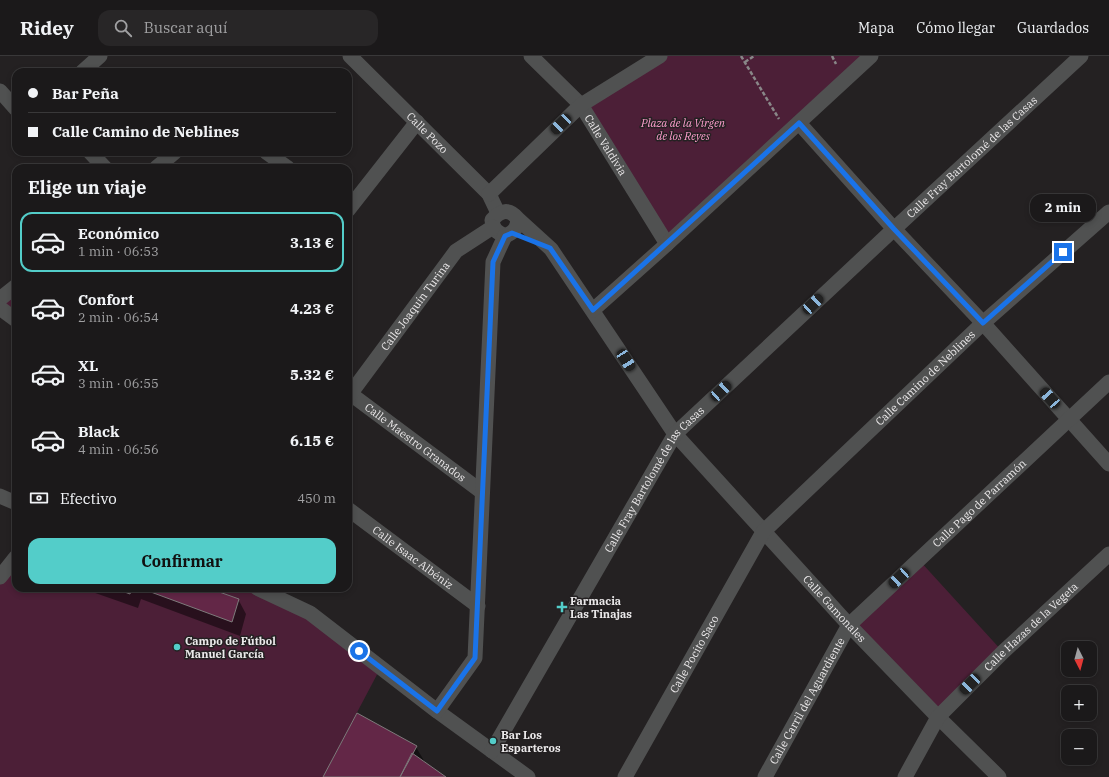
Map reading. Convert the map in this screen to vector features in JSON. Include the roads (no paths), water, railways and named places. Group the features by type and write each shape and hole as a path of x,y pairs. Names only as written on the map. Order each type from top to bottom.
{"street":[{"path":"86,68 100,56"},
{"name":"Calle Pozo","path":"350,56 489,194 495,220"},
{"name":"Calle Valdivia","path":"531,56 581,105 667,244"},
{"path":"489,194 581,105 660,56"},
{"path":"593,310 871,56"},
{"name":"Calle Fray Bartolomé de las Casas","path":"492,751 675,434 1081,56"},
{"path":"0,91 12,104"},
{"path":"352,205 417,122"},
{"path":"793,128 894,229 983,323 1109,464"},
{"path":"94,156 101,164"},
{"path":"160,164 170,156"},
{"path":"272,156 282,164"},
{"path":"437,711 475,658 493,262 512,230 514,214 508,211 495,220 497,232 512,230 550,248 675,434"},
{"name":"Calle Camino de Neblines","path":"764,532 983,323 1109,212"},
{"name":"Calle Joaquín Turina","path":"352,390 456,251 495,220"},
{"path":"0,299 12,289"},
{"path":"0,308 12,317"},
{"name":"Calle Pago de Parramón","path":"848,625 1109,382"},
{"name":"Calle Maestro Granados","path":"352,396 482,492"},
{"name":"Calle Gamonales","path":"675,434 848,625 999,777"},
{"path":"0,496 12,501"},
{"name":"Calle Isaac Albéniz","path":"352,512 478,606"},
{"name":"Calle Pocito Saco","path":"624,777 764,532"},
{"name":"Calle Hazas de la Vegeta","path":"904,777 938,717 1003,652 1109,554"},
{"path":"0,577 12,562"},
{"path":"265,592 310,613 437,711 528,777"},
{"name":"Calle Carril del Aguardiente","path":"765,777 848,625"}],"place":[{"name":"Farmacia Las Tinajas","path":"562,607"},
{"name":"Campo de Fútbol Manuel García","path":"177,647"},
{"name":"Bar Los Esparteros","path":"493,741"}],"park label":[{"name":"Plaza de la Virgen de los Reyes","path":"683,129"}]}
